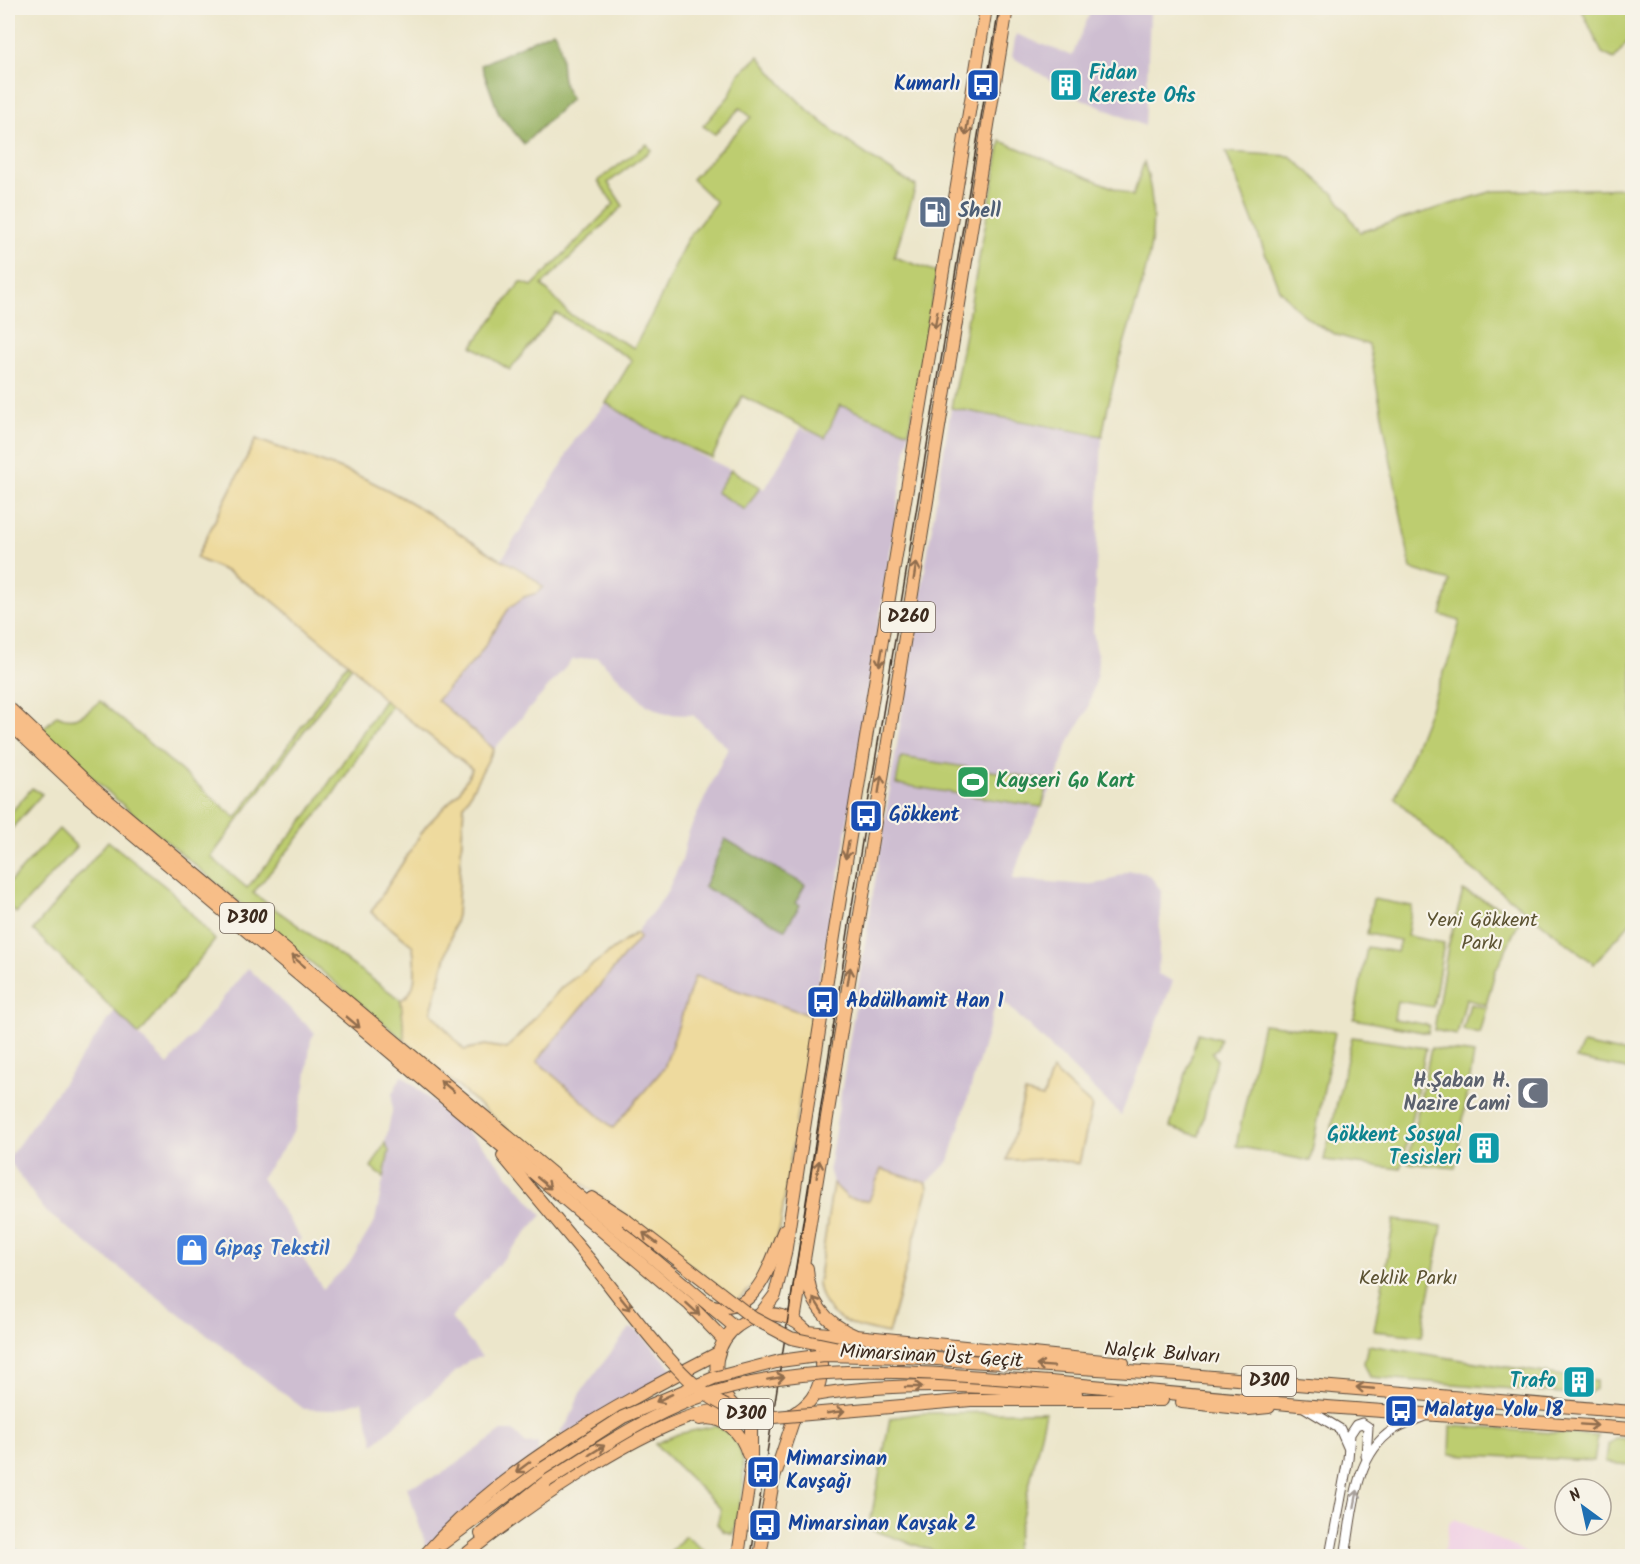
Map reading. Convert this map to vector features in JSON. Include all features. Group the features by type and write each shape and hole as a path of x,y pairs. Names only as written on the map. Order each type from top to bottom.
{"highway":[{"name":"D260","path":"790,1218 844,867 902,531 986,8"},
{"name":"D260","path":"809,1227 1007,8"},
{"name":"D300","path":"8,706 93,788 735,1327"},
{"name":"D300","path":"8,722 96,804 690,1305 724,1340"},
{"name":"D300","path":"483,1132 692,1384 719,1404 744,1414 775,1418 971,1400 1152,1400"},
{"name":"D300","path":"552,1173 626,1220 735,1306 780,1333 817,1345 905,1357"},
{"path":"709,1305 731,1307 741,1305 752,1297 762,1282 790,1218"},
{"path":"746,1415 732,1406 720,1387 717,1376 718,1353 724,1340 735,1327 759,1316 768,1306 777,1289 790,1218"},
{"path":"794,1321 809,1227"},
{"path":"809,1227 807,1270 814,1301 834,1324 860,1337"},
{"path":"759,1316 777,1316 794,1321 808,1332 820,1356 819,1383 814,1395 796,1413 773,1481 760,1557"},
{"path":"808,1332 1065,1356 1136,1365 1177,1374"},
{"path":"424,1557 449,1528 542,1453 615,1406 718,1353"},
{"name":"Mimarsinan Üst Geçit","path":"424,1557 542,1469 623,1417 714,1378 780,1361 824,1354 905,1357"},
{"name":"Nalçık Bulvarı","path":"905,1357 1177,1374 1632,1412"},
{"name":"Mimarsinan Üst Geçit","path":"456,1557 547,1481 637,1425 694,1399 767,1379 832,1371 879,1370 1050,1382"},
{"name":"Nalçık Bulvarı","path":"1050,1382 1299,1405 1632,1429"},
{"path":"814,1395 857,1388 937,1387 1066,1392 1249,1409 1299,1405"},
{"path":"464,1557 554,1492 661,1428 696,1414 726,1408 746,1415 773,1420 796,1413"},
{"path":"738,1557 751,1468 746,1415"},
{"path":"661,1428 705,1418 722,1421 742,1438 751,1468"}],"street":[{"path":"1299,1405 1340,1429 1349,1449"},
{"path":"1365,1459 1375,1444 1394,1429 1431,1413"},
{"path":"1330,1557 1350,1434 1356,1425 1362,1423 1368,1427 1369,1437 1345,1557"}],"shaded area":[{"path":"1092,8 1126,8 1150,14 1145,126 1084,100 1012,57 1016,34 1072,56"},
{"path":"606,403 654,432 731,470 716,492 745,509 760,487 765,489 801,428 825,438 840,405 909,432 840,871 812,1016 695,976 664,1068 613,1128 537,1061 640,938 636,933 665,896 682,860 688,834 728,748 693,715 666,714 647,705 597,657 572,660 494,749 437,701 477,658 509,608 524,597 537,593 543,587 525,571 502,559 560,468 574,441"},
{"path":"951,408 1102,436 1093,632 1098,658 1097,675 1087,711 1068,743 1058,774 1026,841 1012,879 1086,885 1106,882 1129,871 1142,872 1150,876 1161,890 1158,974 1173,981 1121,1115 998,996 949,1161 927,1183 881,1169 869,1202 858,1201 839,1192 833,1183 829,1168"},
{"path":"248,968 315,1033 311,1039 305,1087 295,1128 288,1142 261,1178 301,1239 294,1245 323,1289 349,1264 375,1221 389,1151 385,1143 392,1112 392,1094 402,1075 482,1145 542,1215 451,1318 482,1357 469,1360 374,1444 362,1401 332,1410 304,1409 45,1211 8,1159 115,1011 168,1065"},
{"path":"630,1328 638,1331 675,1371 563,1438 560,1431 569,1421 580,1393"},
{"path":"502,1431 513,1431 526,1444 538,1443 538,1455 427,1549 407,1487 440,1475"},
{"path":"1455,1519 1533,1556 1443,1556 1450,1521"}],"green space":[{"path":"1581,8 1632,8 1632,36 1614,59 1602,53"},
{"path":"553,31 560,46 563,80 571,99 524,144 499,114 481,65"},
{"path":"759,56 811,113 872,159 916,186 894,257 937,272 909,432 840,405 825,438 742,396 712,458 654,432 606,403 632,360 556,313 510,370 472,346 521,282 532,286 614,204 598,181 647,144 651,150 608,183 623,206 542,285 569,314 634,348 660,299 686,241 716,202 692,179 751,117 740,108 715,134 703,126 730,95 738,75"},
{"path":"1001,141 1133,196 1144,162 1153,209 1150,251 1122,349 1102,436 951,408"},
{"path":"1226,152 1290,156 1335,195 1360,232 1493,191 1632,188 1632,921 1594,964 1453,854 1395,798 1451,654 1460,621 1441,615 1450,581 1411,569 1369,345 1337,335 1316,324 1298,310 1279,289"},
{"path":"731,470 760,487 745,510 716,492"},
{"path":"347,663 352,666 211,857 247,888 309,813 384,700 392,705 330,799 253,893 401,1000 405,1041 117,800 41,731 57,715 69,719 75,718 100,701 236,818"},
{"name":"Kayseri Go Kart","path":"901,757 1049,780 1042,807 896,784"},
{"path":"32,788 42,794 8,833 8,816"},
{"path":"59,829 77,847 16,913 8,904 8,884"},
{"path":"725,839 805,885 795,903 800,905 785,929 704,887"},
{"path":"108,841 171,891 215,940 139,1035 33,930"},
{"name":"Yeni Gökkent Parkı","path":"1463,891 1502,908 1519,922 1495,972 1486,1005 1466,999 1457,1035 1434,1030 1448,947"},
{"path":"1373,899 1412,906 1407,936 1444,943 1433,1007 1397,1001 1394,1019 1429,1025 1428,1033 1354,1019 1367,947 1397,952 1400,940 1367,934"},
{"path":"1470,1004 1487,1008 1480,1034 1463,1030"},
{"path":"1263,1024 1335,1032 1310,1161 1236,1146"},
{"path":"1198,1033 1220,1039 1217,1049 1212,1052 1217,1060 1199,1136 1170,1127"},
{"path":"1352,1037 1426,1048 1401,1169 1324,1160"},
{"path":"1583,1044 1632,1054 1632,1070 1576,1059"},
{"path":"1431,1048 1474,1054 1455,1168 1407,1163"},
{"path":"385,1143 389,1151 384,1177 371,1168"},
{"name":"Keklik Parkı","path":"1394,1220 1442,1226 1422,1336 1374,1331"},
{"path":"1368,1345 1596,1381 1596,1389 1586,1395 1370,1377 1364,1363"},
{"path":"1046,1412 1013,1556 948,1556 869,1529 890,1418 922,1413"},
{"path":"715,1426 729,1433 738,1444 742,1458 744,1473 733,1534 723,1531 717,1524 721,1509 655,1444 678,1434"},
{"path":"1451,1426 1598,1436 1594,1461 1450,1454"},
{"path":"1615,1438 1632,1439 1632,1465 1606,1463 1608,1445"},
{"path":"685,1536 705,1551 700,1556 667,1556"}],"sand":[{"path":"256,439 347,471 390,491 522,571 543,587 537,593 524,597 509,608 477,658 437,700 494,749 464,805 457,915 431,1012 464,1050 485,1045 507,1049 562,987 636,933 640,937 537,1061 613,1128 664,1068 695,976 812,1016 780,1227 762,1278 736,1301 614,1206 520,1140 405,1041 401,1000 411,990 414,983 413,946 371,912 426,826 459,792 472,769 384,700 352,666 268,597 228,572 196,558"},
{"path":"1052,1070 1092,1106 1079,1164 1051,1159 1007,1160 1025,1093 1043,1098"},
{"path":"881,1169 927,1183 928,1189 888,1334 864,1329 834,1315 821,1297 818,1284 833,1183 848,1198 869,1201"}],"waterway":[{"path":"8,1546 27,1556"}],"tram line":[{"path":"751,1556 866,816 999,8"}],"place":[{"name":"Kumarlı","path":"983,85"},
{"name":"Fidan Kereste Ofis","path":"1066,85"},
{"name":"Shell","path":"935,212"},
{"name":"Kayseri Go Kart","path":"973,782"},
{"name":"Gökkent","path":"866,816"},
{"name":"Abdülhamit Han 1","path":"823,1002"},
{"name":"H.Şaban H. Nazire Cami","path":"1533,1093"},
{"name":"Gökkent Sosyal Tesisleri","path":"1484,1148"},
{"name":"Gipaş Tekstil","path":"192,1250"},
{"name":"Trafo","path":"1579,1382"},
{"name":"Malatya Yolu 18","path":"1401,1411"},
{"name":"Mimarsinan Kavşağı","path":"763,1472"},
{"name":"Mimarsinan Kavşak 2","path":"765,1525"}]}
